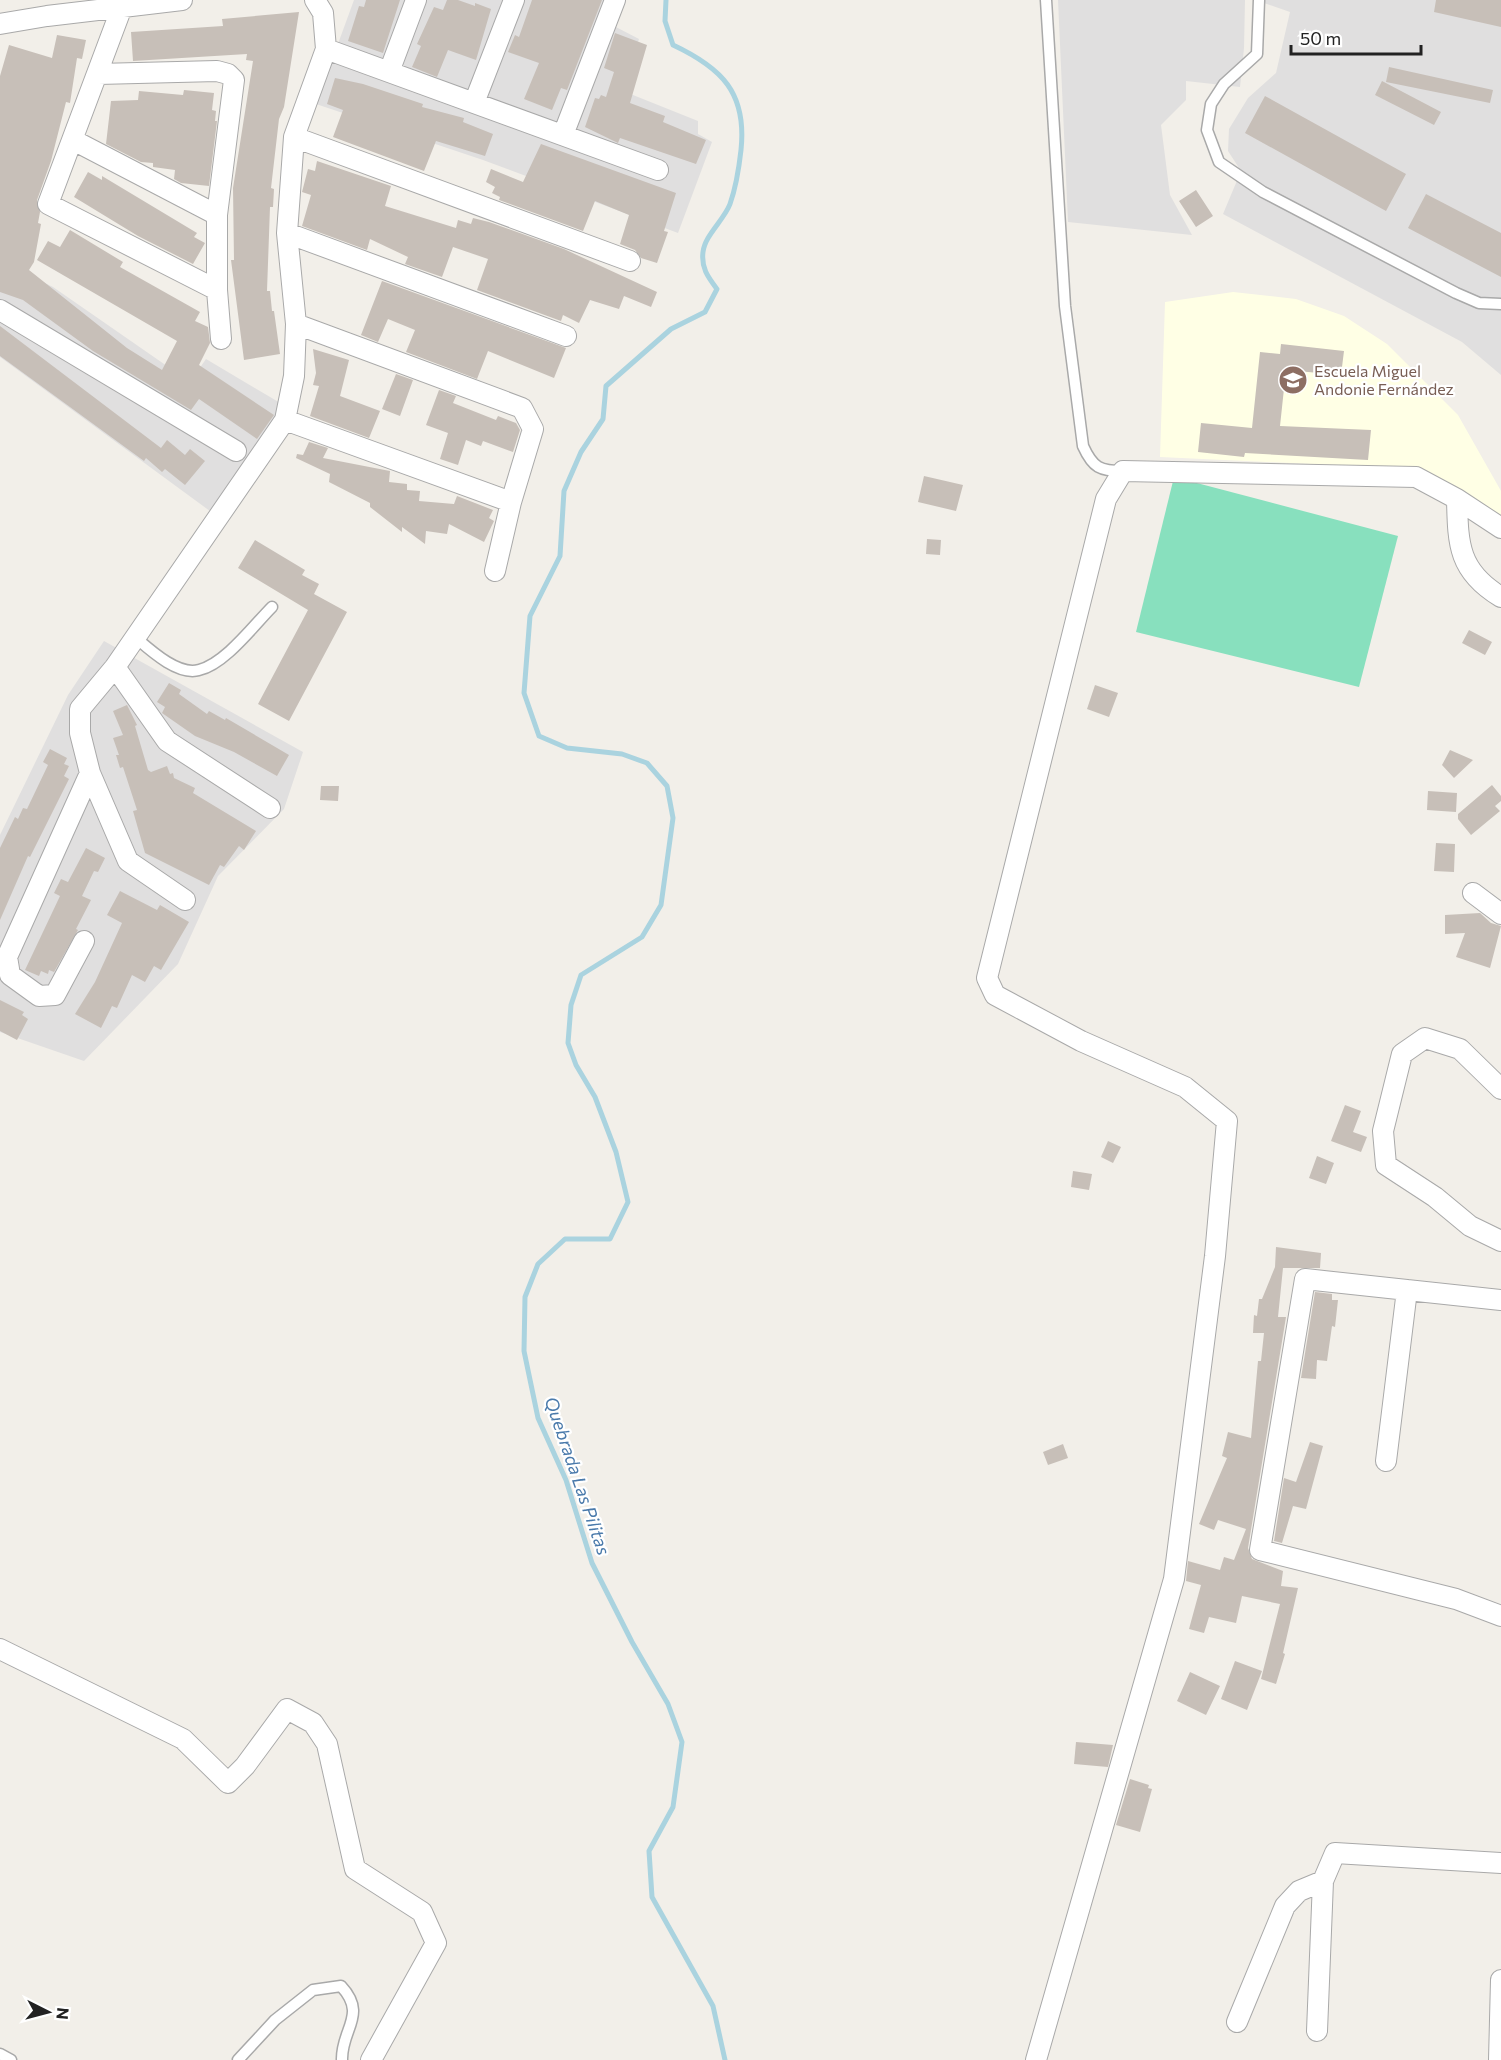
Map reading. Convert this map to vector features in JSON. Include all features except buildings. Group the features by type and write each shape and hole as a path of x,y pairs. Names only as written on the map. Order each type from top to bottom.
{"street":[{"path":"0,24 182,0"},
{"path":"185,900 128,861 90,773 80,733 80,709 115,666 285,420 294,376 296,324 287,233 294,137 326,49 323,13 315,0"},
{"path":"389,72 416,0"},
{"path":"474,103 514,0"},
{"path":"563,135 615,0"},
{"path":"122,7 48,204 217,290"},
{"path":"326,49 658,170"},
{"path":"98,74 217,71 228,74 234,80 217,216 217,290 221,339"},
{"path":"294,137 630,261"},
{"path":"73,140 217,216"},
{"path":"287,233 566,336"},
{"path":"0,310 236,451"},
{"path":"296,324 522,408 533,429 511,502 495,571"},
{"path":"285,420 511,502"},
{"path":"1036,2060 1125,1757 1174,1578 1215,1256 1227,1121 1185,1087 1081,1041 995,995 987,978 1106,499 1123,471 1416,477 1501,528"},
{"path":"1457,500 1461,555 1475,573 1501,597"},
{"path":"115,666 167,741 270,808"},
{"path":"84,941 55,995 39,996 10,975 7,957 90,773"},
{"path":"1473,893 1501,914"},
{"path":"1501,1089 1460,1049 1425,1038 1402,1054 1383,1131 1386,1165 1435,1197 1470,1226 1501,1241"},
{"path":"1501,1300 1305,1278 1260,1550 1456,1599 1501,1616"},
{"path":"1386,1461 1407,1290"},
{"path":"0,1649 183,1739 228,1783 245,1766 287,1710 313,1723 327,1744 355,1869 422,1912 436,1943 371,2060"},
{"path":"1317,2031 1323,1881 1335,1853 1501,1863"},
{"path":"1237,2022 1285,1906 1299,1891 1323,1881"},
{"path":"1499,2060 1501,1980"}],"lane":[{"path":"1046,0 1065,306 1083,446 1089,459 1102,471 1123,471"},
{"path":"1259,0 1257,54 1224,84 1211,105 1207,130 1219,162 1263,192 1456,293 1479,303 1501,304"},
{"path":"135,637 179,668 198,671 216,662 272,606"},
{"path":"238,2060 275,2020 313,1990 341,1986 353,1998 354,2016 342,2049 342,2060"},
{"path":"0,2054 11,2060"}],"shaded area":[{"path":"354,0 625,0 614,26 639,39 623,91 698,121 698,134 712,142 678,233 483,160 316,104"},
{"path":"1058,0 1245,0 1240,87 1186,81 1186,100 1161,125 1170,195 1192,235 1068,222"},
{"path":"1264,0 1501,0 1501,375 1462,342 1223,214 1241,171 1228,151 1229,129 1248,98 1276,73 1290,12 1264,3"},
{"path":"0,261 53,287 190,382 206,359 287,407 214,514 0,357"},
{"name":"Escuela Miguel Andonie Fernández","path":"1233,292 1296,299 1344,316 1387,344 1458,415 1501,491 1501,522 1377,467 1160,457 1165,302"},
{"path":"104,641 303,752 284,809 218,876 178,964 84,1061 0,1032 0,835 68,695"}],"green space":[{"path":"1174,477 1398,536 1359,687 1136,632"}],"waterway":[{"name":"Quebrada Las Pilitas","path":"666,0 665,21 673,45 718,73 728,85 740,113 741,150 734,191 727,210 707,240 703,252 704,268 717,289 705,312 671,329 606,386 603,419 581,452 564,491 560,556 530,616 524,693 539,736 567,748 622,754 647,763 667,786 673,818 661,905 642,937 581,975 571,1005 568,1043 576,1065 595,1097 616,1152 628,1202 610,1239 565,1239 538,1264 525,1297 524,1351 538,1418 566,1480 592,1563 632,1642 668,1704 682,1742 673,1807 649,1851 652,1897 713,2006 725,2060"}],"place":[{"name":"Escuela Miguel Andonie Fernández","path":"1293,380"}]}
